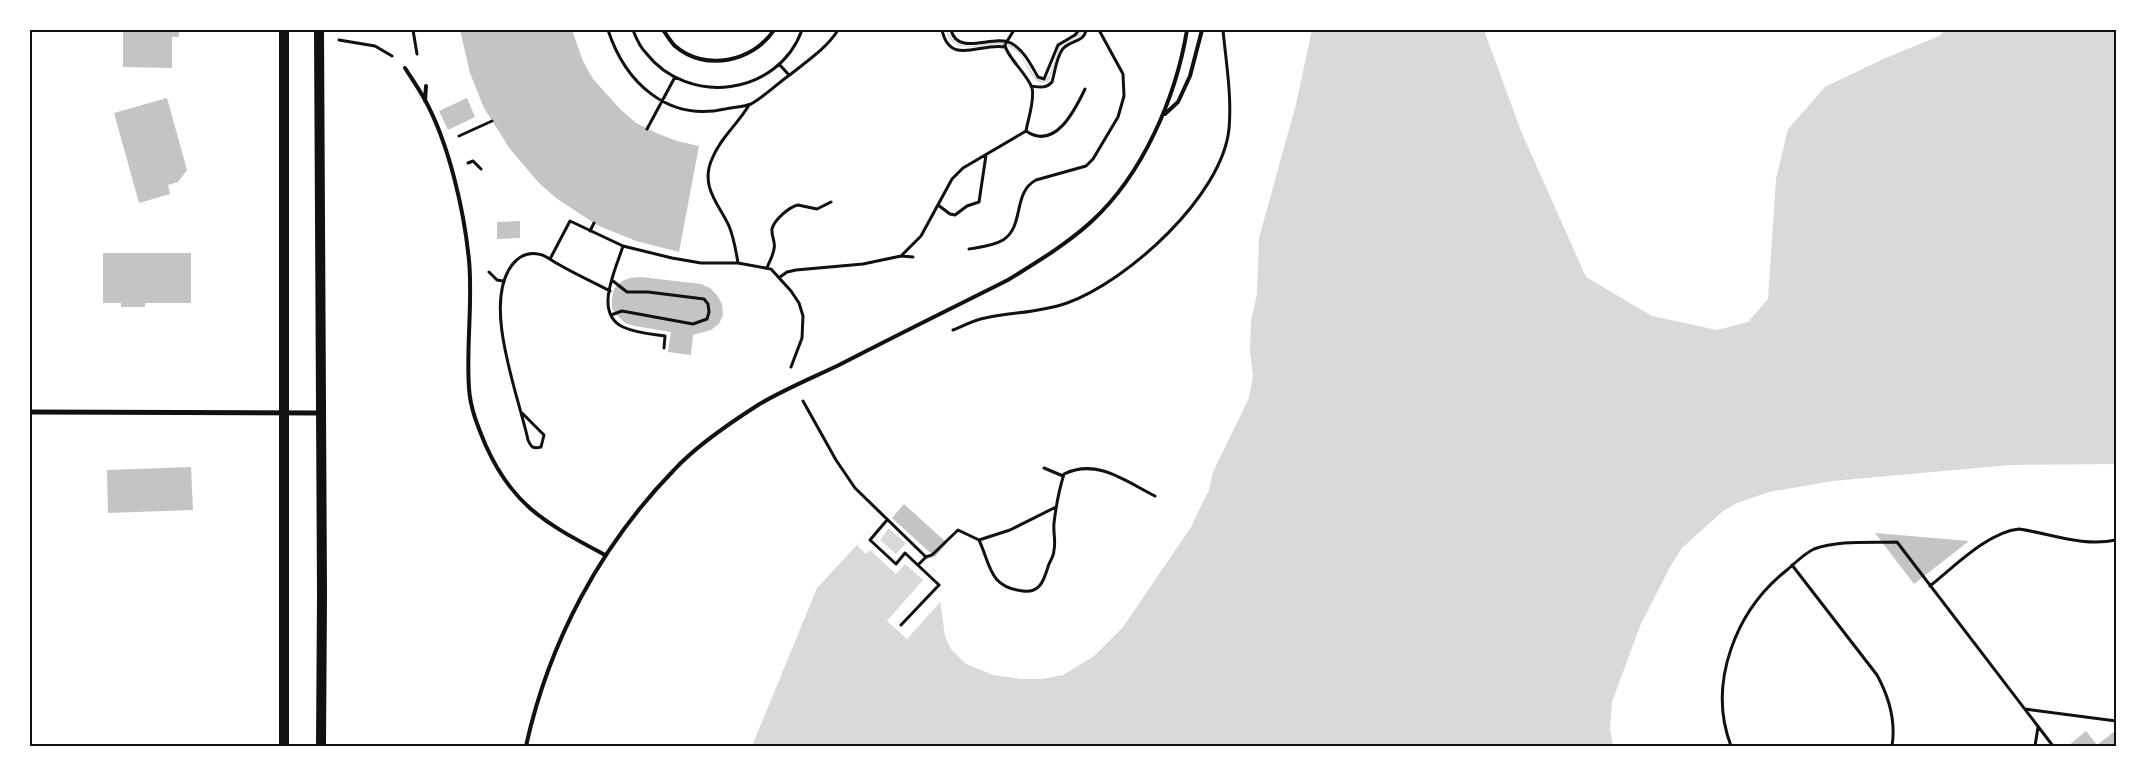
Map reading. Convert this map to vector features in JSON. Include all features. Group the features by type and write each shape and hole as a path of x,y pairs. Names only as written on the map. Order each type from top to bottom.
{"main road":[{"path":"284,30 284,746"},
{"path":"319,35 321,746"}],"street":[{"path":"30,412 321,413"}],"lane":[{"path":"663,30 675,46 694,57 716,62 738,59 758,48 774,30"},
{"path":"526,746 533,714 551,659 572,613 605,555 674,468 759,405 1008,280 1046,256 1092,220 1128,180 1164,115 1182,56 1187,30"},
{"path":"1164,115 1178,102 1190,76 1202,30"},
{"path":"405,68 426,101 454,177 464,225 469,260 469,388 473,414 504,481 519,499 560,530 605,555"},
{"path":"426,86 426,101"}],"path":[{"path":"615,30 608,31 614,49 624,66 638,83 662,101 690,111 706,112 749,105"},
{"path":"738,263 732,235 711,196 708,183 709,170 719,146 749,105 827,44 838,30"},
{"path":"942,30 945,41 958,50 965,51 1005,44"},
{"path":"951,30 957,40 966,44 1005,44 1018,48 1038,77 1044,79 1058,45 1082,39 1086,30"},
{"path":"901,256 921,236 952,179 963,168 1026,131 1032,98 1030,86 1015,60 1006,52 1005,44 1012,30"},
{"path":"1030,86 1045,87 1052,82 1058,56 1079,30"},
{"path":"969,249 1003,240 1010,234 1015,225 1020,202 1029,184 1036,180 1086,166 1093,159 1109,134 1122,108 1125,86 1123,74 1099,30"},
{"path":"319,35 375,46 395,58 405,68"},
{"path":"779,64 789,75"},
{"path":"647,129 676,77"},
{"path":"1026,131 1032,136 1041,137 1055,133 1067,121 1085,89"},
{"path":"442,144 492,121"},
{"path":"938,205 950,214 955,215 967,206 979,202 986,154"},
{"path":"767,268 775,242 772,229 788,210 798,205 818,209 831,202"},
{"path":"550,259 570,220 623,246 672,258 702,262 738,263 771,269 780,277 799,303 803,316 802,338 791,362 791,372"},
{"path":"590,231 594,223"},
{"path":"623,246 610,291 608,305 611,314 622,326 635,331 665,336 664,348"},
{"path":"522,413 544,435 541,447 530,446 501,327 499,304 503,281 516,259 523,255 541,254 610,291"},
{"path":"780,277 787,272 796,270 863,264 901,256 913,257"},
{"path":"484,270 503,281"},
{"path":"611,314 622,311 693,324 707,319 709,312 708,304 704,299 648,292 628,292 613,281"},
{"path":"802,399 836,460 856,488 926,557"},
{"path":"1044,468 1063,476"},
{"path":"980,540 988,567 997,580 1007,588 1025,591 1035,590 1043,583 1055,549 1053,526 1063,476 1071,470 1091,468 1103,470 1155,496"},
{"path":"918,565 926,557 932,555 958,530 980,540 1010,530 1056,507"},
{"path":"888,520 870,540 896,564 905,553 939,585 901,625"},
{"path":"1930,586 1990,539 2008,530 2019,529 2089,542 2116,540"},
{"path":"1731,746 1723,708 1723,680 1728,656 1744,618 1775,579 1812,550 1826,546 1897,542 2053,746"},
{"path":"1792,565 1867,661 1886,691 1891,708 1892,746"},
{"path":"2024,709 2116,721"},
{"path":"2035,746 2038,726"}],"shaded area":[{"path":"946,30 956,43 965,46 1000,42 1013,46 1035,76 1043,81 1049,76 1060,45 1074,38 1083,30 1080,36 1061,46 1048,82 1040,83 1013,49 999,45 964,47 956,45 950,39"},
{"path":"1312,30 1484,30 1521,131 1586,277 1652,316 1717,330 1748,322 1768,299 1776,179 1788,129 1825,87 1881,60 1939,36 1945,30 2116,30 2116,464 2010,465 1833,481 1769,492 1737,503 1723,511 1682,548 1671,565 1640,626 1612,702 1610,729 1613,746 752,746 817,588 880,520 936,571 945,636 951,649 966,664 993,675 1021,679 1042,679 1063,675 1094,656 1123,627 1191,527 1209,490 1213,472 1249,398 1253,376 1250,352 1251,321 1257,294 1259,238 1296,104"}],"pier":[{"path":"880,520 889,528 880,540 896,554 906,543 939,574 943,599 907,639 887,621 923,580 905,564 896,574 870,550 866,554 857,545"}],"building":[{"path":"123,30 179,30 179,37 172,37 172,68 123,67"},
{"path":"460,30 572,30 583,61 593,79 621,110 636,123 659,134 677,141 699,146 679,252 636,241 597,225 556,198 539,183 510,149 484,108 470,73"},
{"path":"167,98 187,170 178,182 168,185 170,194 139,203 114,113"},
{"path":"467,98 475,117 448,130 439,111"},
{"path":"520,221 520,238 497,239 497,222"},
{"path":"103,253 191,253 191,303 145,303 145,307 121,307 121,303 103,303"},
{"path":"641,277 701,284 710,288 717,295 722,304 723,315 719,324 711,330 693,335 691,355 668,352 671,332 625,323 615,313 612,308 614,289 622,281"},
{"path":"191,467 193,510 108,513 107,470"},
{"path":"904,504 947,543 935,557 892,518"},
{"path":"1875,533 1969,541 1914,584"},
{"path":"2086,731 2097,745 2115,731 2116,746 2068,746"}]}
